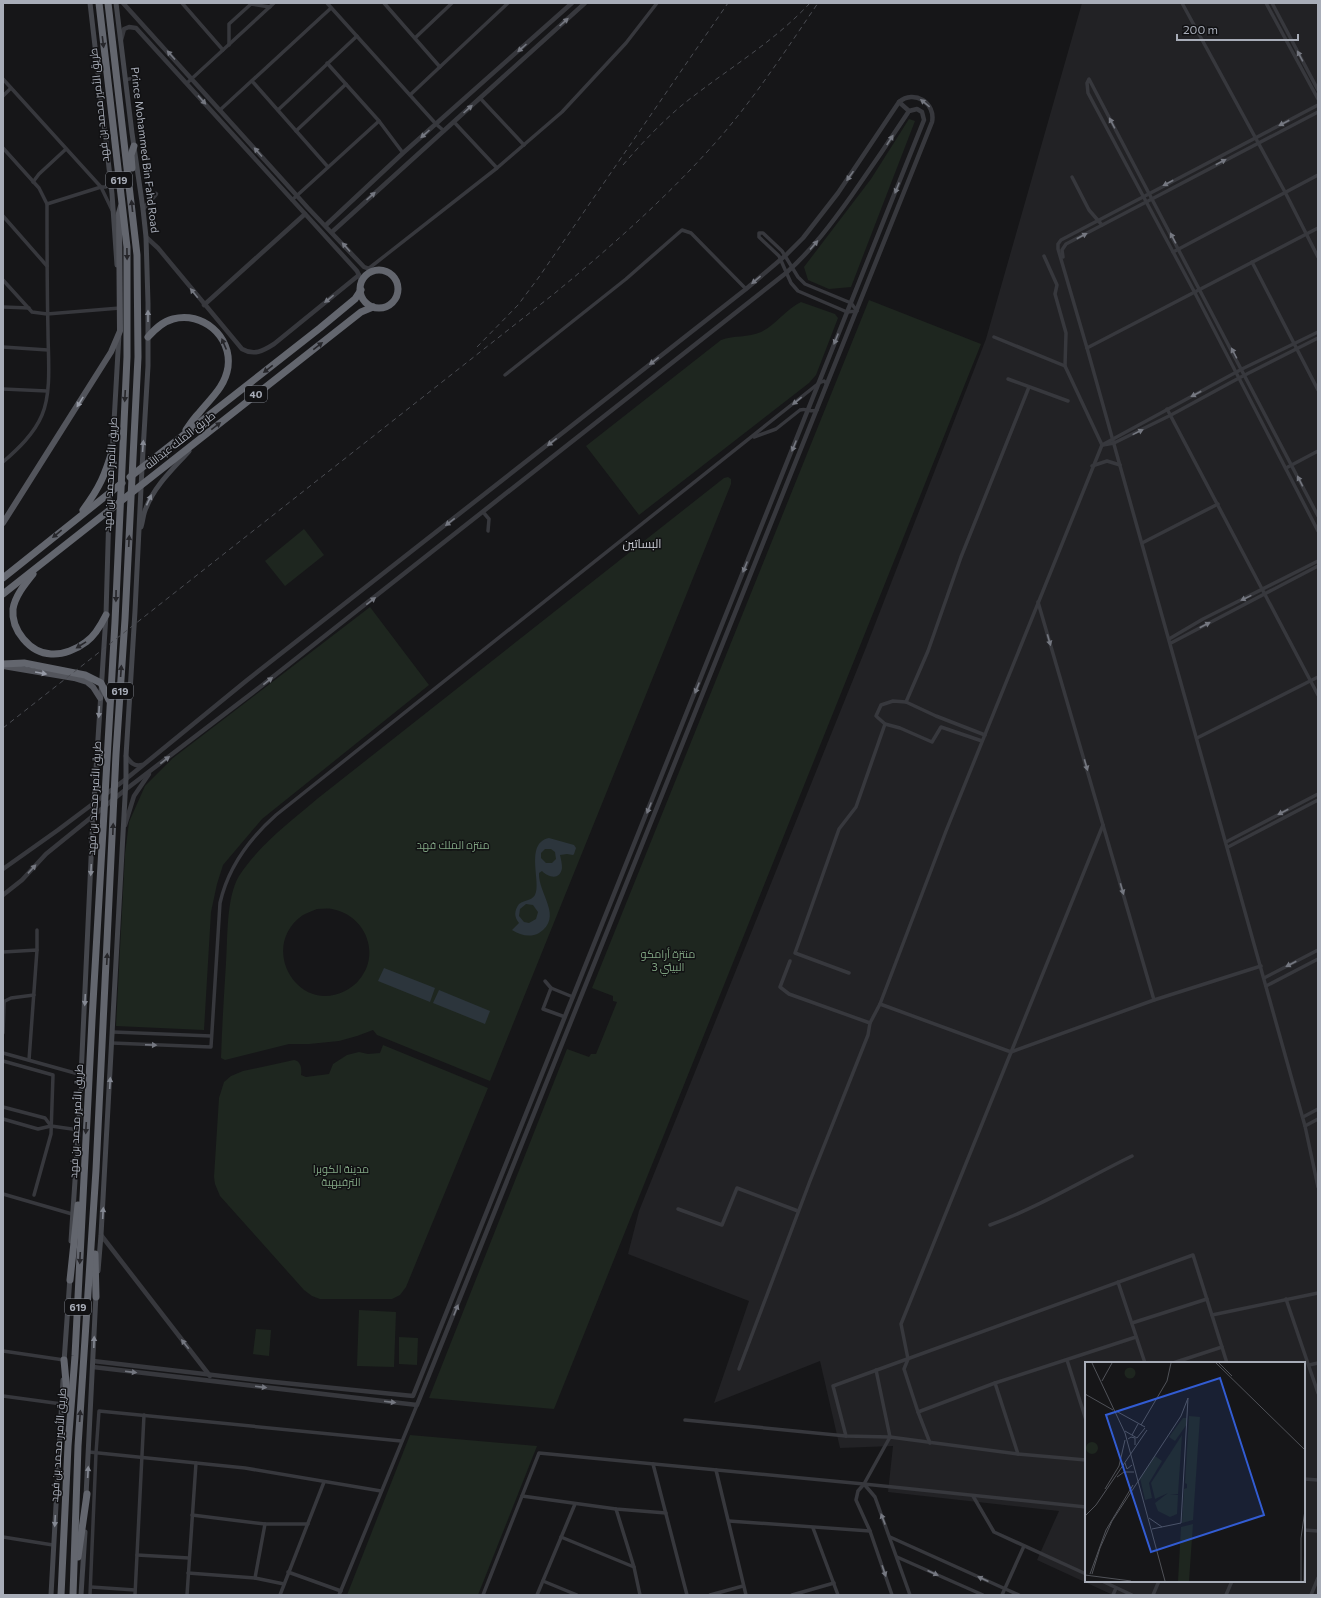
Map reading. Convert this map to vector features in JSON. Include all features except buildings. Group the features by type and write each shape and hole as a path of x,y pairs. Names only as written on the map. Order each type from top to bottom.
{"highway":[{"name":"طريق الأمير محمد بن فهد","path":"60,1595 68,1446 76,1356 92,1020 115,622 127,358 127,247 99,3"},
{"name":"طريق الأمير محمد بن فهد","path":"73,1595 78,1446 104,1026 116,754 125,619 138,357 137,256 130,184 108,3"},
{"path":"130,184 132,173 131,155 134,146"},
{"path":"376,271 386,272 392,276 398,285 398,292 393,302 380,308 373,306 364,300 361,286 369,274 376,271"},
{"name":"طريق الملك عبدالله","path":"3,578 349,304 359,294 361,286"},
{"name":"طريق الملك عبدالله","path":"3,594 361,312 373,306"},
{"path":"148,337 159,326 172,319 184,317 198,319 207,323 218,332 225,342 228,352 228,366 224,381 215,396 199,413 181,437"},
{"path":"77,518 97,492 102,482 113,448"},
{"path":"41,564 18,594 13,608 14,620 18,631 25,641 35,649 51,654 75,649 87,642 106,615"},
{"path":"3,665 24,663 85,675 101,683 110,702"},
{"path":"70,1280 86,1143"},
{"path":"96,1170 96,1298"},
{"path":"64,1360 68,1398 68,1446"},
{"path":"73,1595 86,1494"}],"main road":[{"path":"90,3 113,211 120,308"},
{"name":"Prince Mohammed Bin Fahd Road","path":"81,1595 96,1298 102,1235 126,756 133,637 136,611 138,537 148,366 146,237 116,3"},
{"path":"51,1595 70,1280 72,1214 79,1130 102,659 106,615 109,510 120,331 119,213 122,200"},
{"path":"3,523 111,352 120,331"},
{"path":"138,537 145,510 153,492 198,440"},
{"path":"3,665 74,678 87,682 93,687 100,698"}],"street":[{"path":"123,3 297,196 364,267 376,271"},
{"path":"182,3 223,50"},
{"path":"187,83 274,3"},
{"path":"327,3 444,131"},
{"path":"384,3 440,67"},
{"path":"444,3 447,7"},
{"path":"415,38 452,3"},
{"path":"410,95 508,3"},
{"path":"326,225 403,153 571,3 577,10"},
{"path":"332,232 585,3"},
{"path":"368,269 497,168 562,112 626,43 658,3"},
{"path":"1182,3 1285,192 1318,257"},
{"path":"1266,3 1318,99"},
{"path":"1272,3 1318,90"},
{"path":"228,45 229,24 251,4 270,6"},
{"path":"220,110 331,8"},
{"path":"121,42 124,29 129,27 136,28 357,271 361,286"},
{"path":"278,110 357,36"},
{"path":"327,63 379,121 403,153"},
{"path":"125,80 137,77"},
{"path":"3,79 101,187 113,211"},
{"path":"1318,516 1201,290 1089,79 1087,83 1088,93 1195,293 1318,531"},
{"path":"252,81 328,167"},
{"path":"296,131 346,84"},
{"path":"3,96 11,88"},
{"path":"3,869 126,779 246,681 746,289 786,255 803,238 838,193 900,102 909,97 922,99 926,102 932,110 932,122 440,1350 340,1593 288,1572"},
{"path":"480,98 524,145"},
{"path":"900,102 908,111"},
{"path":"1318,105 1143,196 1061,240 1058,244 1303,1117 1318,1187"},
{"path":"3,895 22,880 46,854 125,790 260,687 484,512 786,273 813,247 828,228 876,162 908,111 913,109 919,110 923,114 924,120 432,1347 413,1396 417,1405"},
{"path":"1063,264 1062,250 1066,244 1318,112"},
{"path":"1297,117 1302,121"},
{"path":"924,120 932,122"},
{"path":"292,200 379,121"},
{"path":"454,122 497,168"},
{"path":"1114,140 1120,137"},
{"path":"3,148 38,188 47,204 48,314 47,391 42,414 34,431 3,462"},
{"path":"33,182 39,174 66,149"},
{"path":"1173,252 1318,175"},
{"path":"1072,177 1089,210 1102,225"},
{"path":"1135,181 1142,178"},
{"path":"47,204 106,186 110,182"},
{"path":"143,209 156,194"},
{"path":"204,305 305,214"},
{"path":"3,216 47,266"},
{"path":"1088,348 1318,228"},
{"path":"505,375 626,279 682,230 691,233 746,289"},
{"path":"759,233 763,233 786,255 798,277 805,284 851,303 857,310 847,312 798,291 791,283 778,254 759,237 759,233"},
{"path":"146,237 158,248 242,349 252,353 262,352 274,344 359,275"},
{"path":"1044,256 1057,285 1055,294 1066,332 1065,366 1102,445"},
{"path":"1252,262 1318,390"},
{"path":"3,280 32,312 48,314 120,308"},
{"path":"3,308 29,308"},
{"path":"739,1369 798,1211 868,1035 870,1023 880,1004 982,741 1092,466 1102,445 1242,369 1318,332"},
{"path":"994,337 1065,366"},
{"path":"1102,445 1114,443 1171,415 1239,378 1297,350 1318,338"},
{"path":"3,346 48,350"},
{"path":"1288,347 1297,350"},
{"path":"1008,379 1068,401"},
{"path":"112,1043 211,1047 220,903 223,887 237,860 258,832 276,815 819,383 824,382 827,385"},
{"path":"906,702 928,651 961,557 1029,387"},
{"path":"3,389 47,391"},
{"path":"751,438 776,430 800,410 814,411 818,408"},
{"path":"1167,409 1264,590 1318,695"},
{"path":"1286,468 1318,451"},
{"path":"1092,466 1107,461 1120,464"},
{"path":"786,466 793,468"},
{"path":"1142,543 1218,504"},
{"path":"484,512 489,519 488,531"},
{"path":"1170,641 1203,619 1264,590 1318,561"},
{"path":"1170,641 1318,566"},
{"path":"739,583 746,586"},
{"path":"1038,602 1154,1000"},
{"path":"703,673 710,676"},
{"path":"1197,738 1318,677"},
{"path":"982,741 941,727 932,742 900,728 885,724 876,716 881,705 893,701 906,702 936,716 985,735"},
{"path":"849,974 795,953 839,829 856,807 885,724"},
{"path":"126,756 130,762 138,766 144,764"},
{"path":"122,836 134,796 152,770"},
{"path":"662,774 669,777"},
{"path":"1226,842 1318,794"},
{"path":"1228,847 1318,800"},
{"path":"930,1443 904,1369 908,1359 901,1324 1103,825"},
{"path":"626,865 633,868"},
{"path":"29,1060 37,950 37,930"},
{"path":"3,952 37,950"},
{"path":"1264,978 1318,950"},
{"path":"1303,958 1306,966"},
{"path":"790,960 780,988 789,994 870,1023"},
{"path":"1266,986 1318,960"},
{"path":"880,1004 1011,1052 1154,1000 1261,966"},
{"path":"545,981 551,988 573,997"},
{"path":"551,988 544,1009 565,1016"},
{"path":"576,988 583,991"},
{"path":"3,1033 4,1002 11,998 34,995"},
{"path":"559,1030 566,1033"},
{"path":"113,1032 211,1036"},
{"path":"3,1053 82,1074"},
{"path":"3,1061 53,1075 51,1134 34,1196"},
{"path":"546,1064 553,1066"},
{"path":"532,1098 539,1101"},
{"path":"3,1107 44,1118 51,1126"},
{"path":"1303,1117 1318,1109"},
{"path":"3,1119 38,1129 51,1126 79,1130"},
{"path":"1305,1126 1318,1119"},
{"path":"990,1225 1040,1204 1132,1156"},
{"path":"501,1176 508,1179"},
{"path":"678,1209 722,1225 737,1188 798,1211"},
{"path":"3,1194 72,1214"},
{"path":"102,1235 209,1374 212,1381"},
{"path":"846,1436 833,1386 1193,1255 1227,1362"},
{"path":"464,1267 472,1270"},
{"path":"1118,1282 1145,1362"},
{"path":"1212,1315 1318,1293"},
{"path":"1132,1323 1207,1299"},
{"path":"1286,1299 1318,1393"},
{"path":"918,1412 994,1383 1136,1337"},
{"path":"432,1347 440,1350"},
{"path":"1176,1362 1222,1347"},
{"path":"3,1351 64,1360"},
{"path":"1067,1360 1085,1417"},
{"path":"93,1361 413,1396"},
{"path":"1309,1365 1318,1363"},
{"path":"93,1367 417,1405"},
{"path":"876,1370 890,1437 864,1484 858,1491 856,1500 870,1530 892,1595"},
{"path":"994,1383 1018,1454"},
{"path":"3,1396 62,1404"},
{"path":"90,1595 99,1411 402,1441"},
{"path":"135,1595 144,1415"},
{"path":"685,1420 846,1436 890,1437 1018,1454 1085,1460"},
{"path":"89,1452 143,1459 244,1468 381,1491"},
{"path":"483,1595 539,1453 1085,1507"},
{"path":"187,1595 196,1463"},
{"path":"653,1464 686,1595"},
{"path":"716,1470 746,1595"},
{"path":"1305,1478 1318,1480"},
{"path":"280,1595 324,1482"},
{"path":"864,1484 875,1496 910,1595"},
{"path":"522,1496 616,1509 666,1513"},
{"path":"973,1496 994,1532 1085,1574"},
{"path":"537,1595 575,1504"},
{"path":"616,1509 634,1567 640,1595"},
{"path":"192,1515 265,1524 308,1524"},
{"path":"729,1521 814,1528 870,1530"},
{"path":"255,1578 265,1524"},
{"path":"814,1528 838,1595"},
{"path":"1305,1530 1318,1531"},
{"path":"3,1537 53,1545"},
{"path":"561,1537 634,1567"},
{"path":"890,1537 1019,1595"},
{"path":"1002,1595 1024,1546"},
{"path":"137,1555 189,1558"},
{"path":"897,1557 983,1595"},
{"path":"188,1573 255,1578 284,1584"},
{"path":"1311,1595 1318,1578"},
{"path":"543,1581 577,1595"},
{"path":"1104,1582 1132,1595"},
{"path":"1153,1595 1159,1582"},
{"path":"1226,1595 1232,1582"},
{"path":"792,1595 834,1583"},
{"path":"710,1595 744,1586"},
{"path":"91,1587 135,1590"},
{"path":"1113,1595 1116,1588"},
{"path":"971,1590 973,1595"}],"shaded area":[{"path":"1082,3 1318,3 1318,1595 1113,1595 1037,1560 1059,1511 888,1492 893,1446 840,1448 820,1361 714,1403 749,1301 628,1254 639,1211 865,650 986,339"},
{"path":"549,838 574,845 576,848 573,855 560,855 562,868 559,875 554,877 547,875 542,871 539,873 542,889 550,913 549,920 546,927 536,935 525,935 512,930 519,923 515,914 519,904 535,895 537,882 535,855 537,847 542,841","holes":["545,849 551,849 555,852 556,859 552,863 546,863 541,858 541,853","526,904 533,905 538,912 536,919 529,923 524,922 519,916 520,909"]},
{"path":"384,968 435,988 430,1002 378,981"},
{"path":"439,990 490,1011 485,1024 433,1003"}],"green space":[{"path":"909,119 915,121 851,287 829,289 808,280 804,267 871,179"},
{"name":"منتزة أرامكو البيئي 3","path":"869,300 981,344 554,1409 429,1398 567,1049 589,1057 591,1054 596,1054 617,1002 613,1001 613,996 592,988"},
{"path":"801,302 835,314 838,318 816,375 809,383 639,515 586,446 721,340 761,332"},
{"name":"منتزه الملك فهد","path":"728,477 731,479 731,484 490,1081 377,1035 373,1030 339,1041 289,1044 225,1060 221,1058 230,906 235,885 239,876 256,854 275,834 317,799 724,478","holes":["317,909 332,909 351,917 364,931 369,949 369,959 366,969 357,982 345,991 328,996 312,994 299,986 289,974 284,959 284,943 290,928 303,915"]},
{"path":"304,529 324,555 285,586 265,561"},
{"path":"370,607 429,685 262,819 223,865 211,912 204,1030 116,1026 125,854 129,822 145,786 173,758"},
{"name":"مدينة الكوبرا الترفيهية","path":"383,1045 488,1088 406,1287 400,1295 392,1299 320,1299 312,1296 304,1290 220,1196 214,1177 219,1098 224,1082 231,1076 243,1071 294,1060 298,1062 300,1066 301,1075 306,1077 329,1074 333,1064 347,1055 359,1052 368,1054 380,1053"},
{"path":"359,1310 396,1312 394,1367 357,1366"},
{"path":"256,1329 271,1330 269,1356 253,1354"},
{"path":"399,1337 418,1338 417,1365 399,1364"},
{"path":"410,1435 537,1446 478,1595 347,1595"}],"railway":[{"path":"477,347 518,305 539,277 728,3"},
{"path":"623,165 651,134 681,106 764,44 795,18 810,3"},
{"path":"3,728 555,293 618,239 659,202 730,126 769,74 818,3"}],"district":[{"name":"البساتين","path":"642,544"}]}
